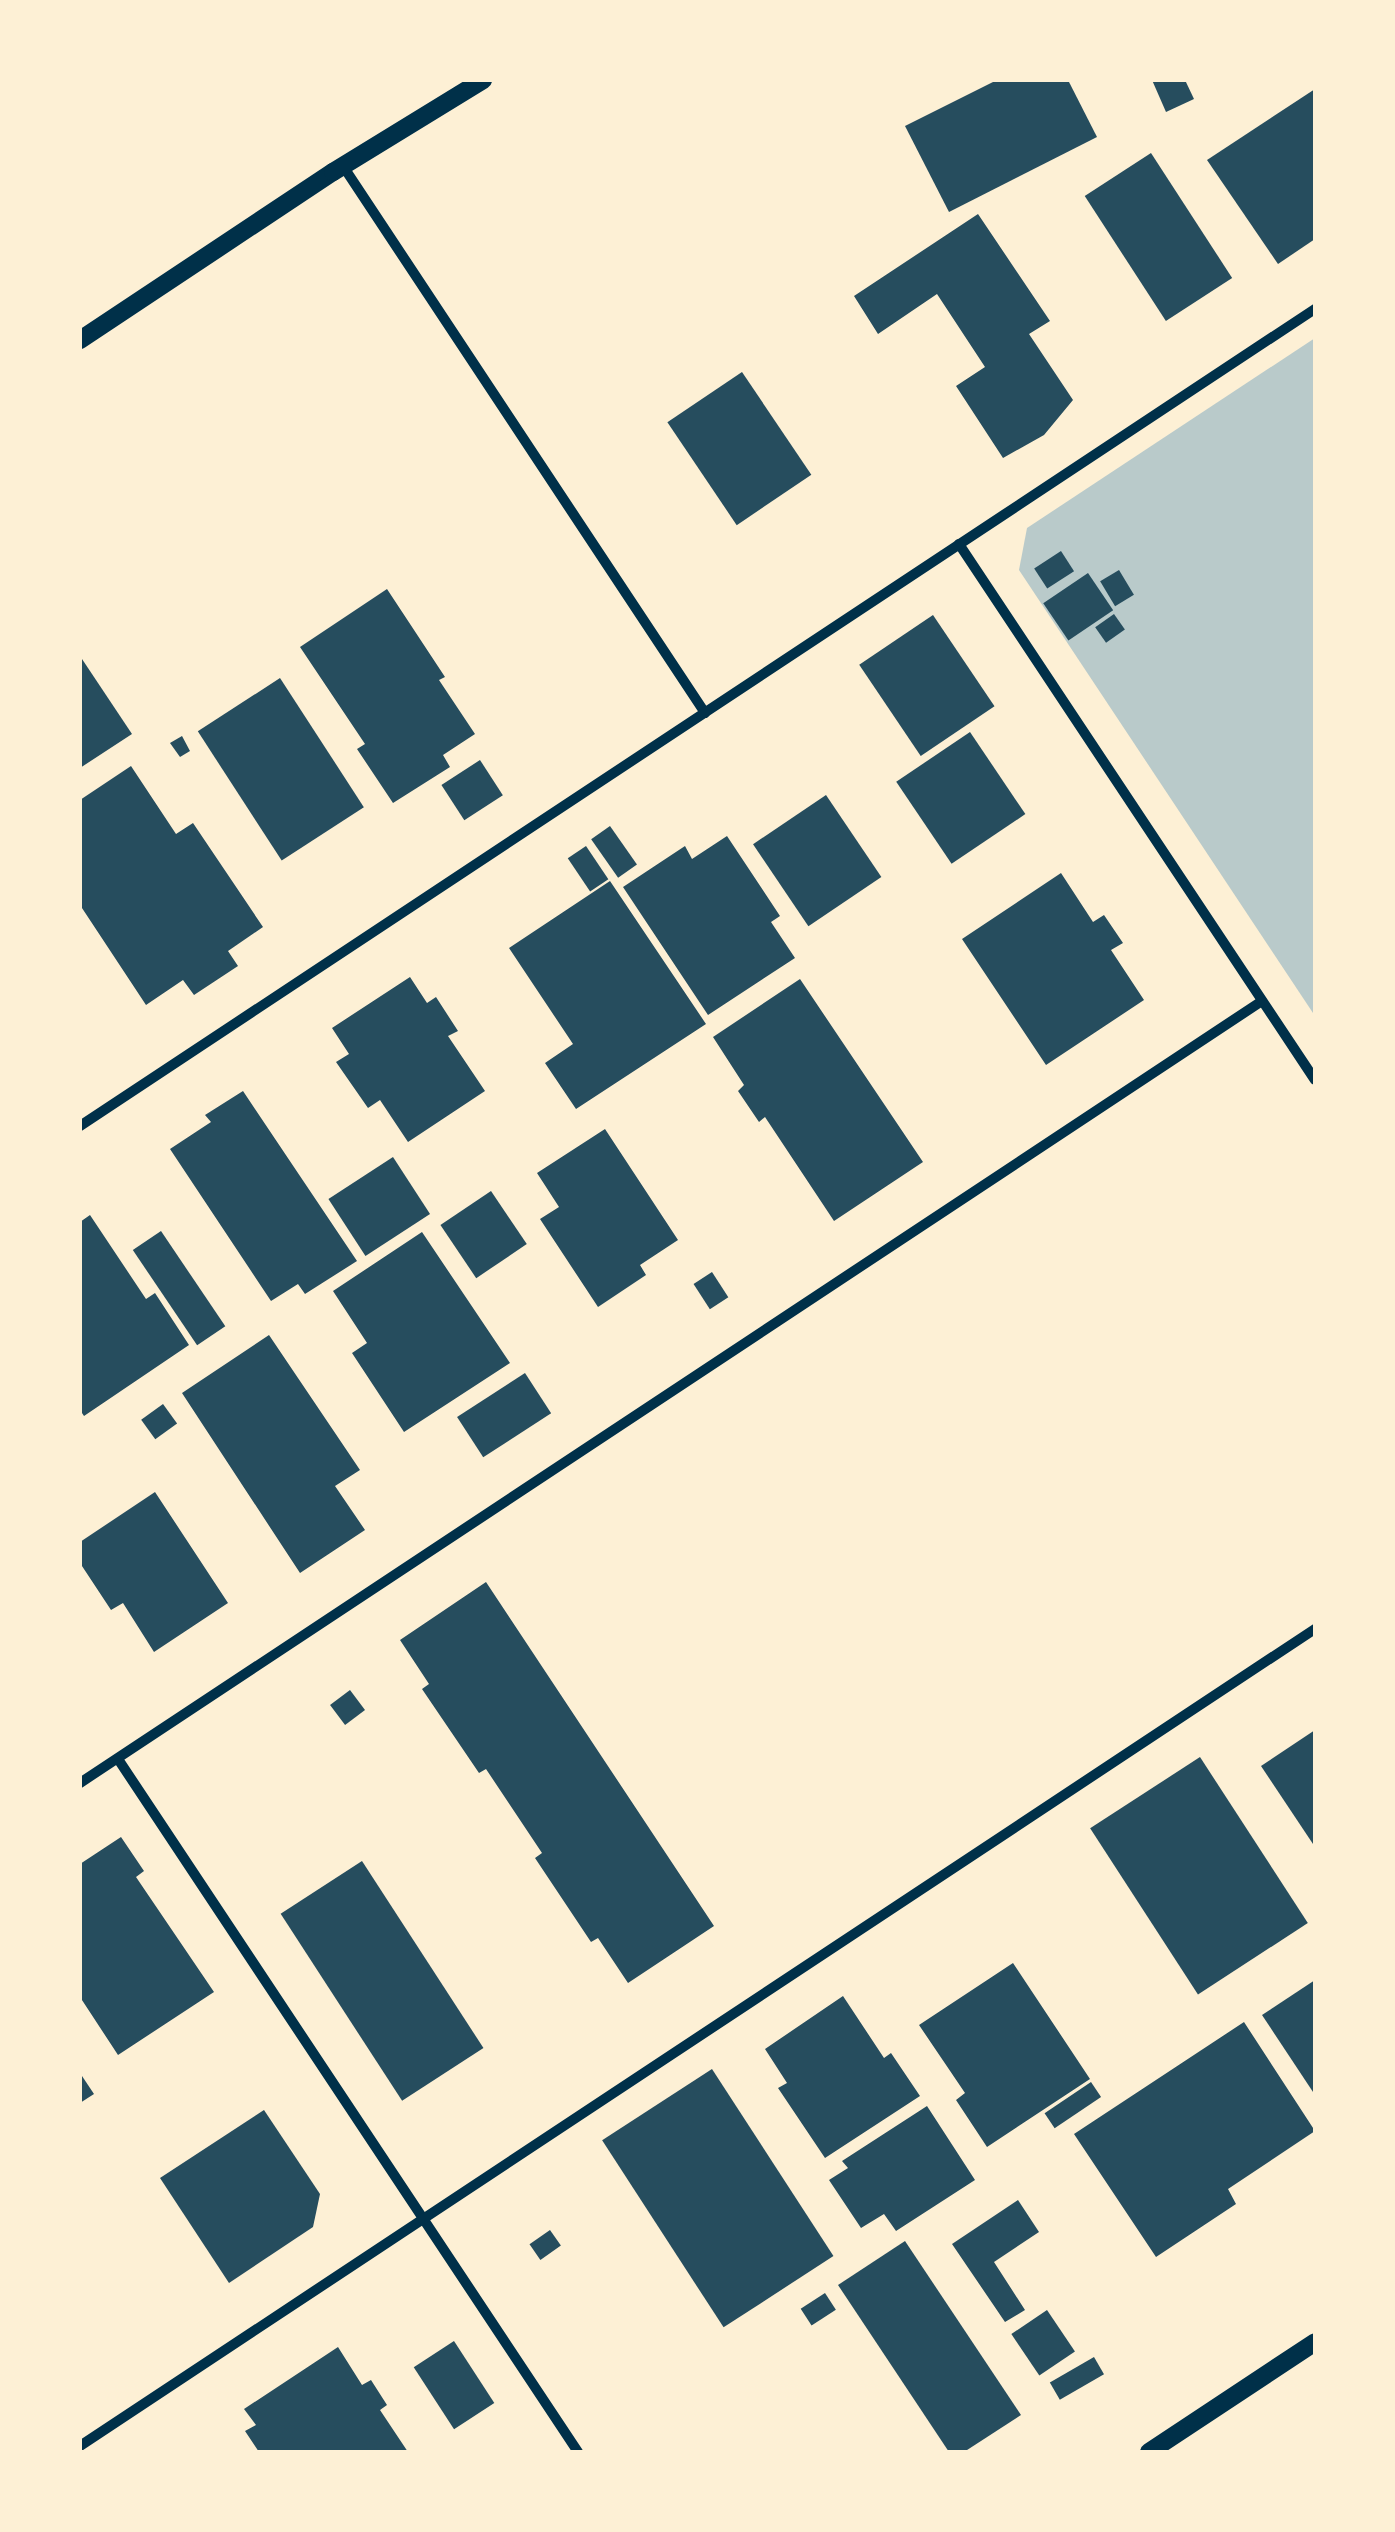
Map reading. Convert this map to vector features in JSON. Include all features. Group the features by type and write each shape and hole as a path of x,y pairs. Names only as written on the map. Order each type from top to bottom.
{"street":[{"path":"80,340 343,166 483,80"},
{"path":"343,166 705,713"},
{"path":"80,1126 1315,309"},
{"path":"959,544 1315,1080"},
{"path":"80,1784 1262,1001"},
{"path":"80,2446 1315,1628"},
{"path":"118,1758 578,2452"},
{"path":"1149,2452 1315,2342"}],"shaded area":[{"path":"1315,338 1315,1016 1019,570 1027,528"}],"building":[{"path":"997,80 1068,80 1097,137 949,212 905,126"},
{"path":"1152,80 1185,80 1194,99 1166,112"},
{"path":"1315,89 1315,239 1278,264 1207,160"},
{"path":"1151,153 1232,278 1166,321 1085,196"},
{"path":"978,214 1050,321 1029,334 1073,400 1044,435 1003,458 956,386 985,367 937,294 878,334 854,296"},
{"path":"742,372 811,475 737,525 667,422"},
{"path":"1061,551 1074,571 1047,589 1034,568"},
{"path":"1119,570 1134,595 1115,606 1100,581"},
{"path":"1088,573 1113,610 1068,641 1043,603"},
{"path":"387,589 445,677 439,680 475,734 443,755 450,767 393,803 357,749 365,744 300,647"},
{"path":"1114,614 1125,630 1106,643 1095,627"},
{"path":"933,615 995,706 921,756 859,665"},
{"path":"80,656 132,734 80,768"},
{"path":"280,678 364,807 282,861 198,731"},
{"path":"970,732 1025,814 952,864 896,782"},
{"path":"182,736 190,751 180,757 170,743"},
{"path":"480,760 503,795 464,820 441,785"},
{"path":"131,766 176,834 193,823 263,927 228,951 238,966 194,995 183,980 146,1005 80,905 80,800"},
{"path":"826,795 881,877 808,926 753,844"},
{"path":"610,826 637,865 618,878 591,839"},
{"path":"727,836 780,916 771,922 795,958 708,1015 623,887 685,846 692,859"},
{"path":"586,846 608,879 590,891 568,858"},
{"path":"1061,873 1093,922 1104,915 1123,943 1111,950 1144,1000 1046,1065 962,939"},
{"path":"610,881 706,1024 576,1109 545,1063 573,1044 509,948"},
{"path":"410,977 427,1003 436,997 458,1031 448,1036 485,1091 408,1142 380,1100 368,1108 336,1062 349,1054 332,1028"},
{"path":"800,979 923,1162 834,1221 765,1117 759,1122 738,1091 744,1085 713,1037"},
{"path":"243,1091 357,1261 305,1294 298,1284 271,1301 170,1149 211,1122 205,1115"},
{"path":"605,1129 678,1240 640,1265 646,1275 598,1307 540,1219 559,1207 537,1173"},
{"path":"393,1157 430,1214 365,1256 328,1199"},
{"path":"491,1191 527,1244 476,1278 440,1225"},
{"path":"90,1215 146,1299 155,1293 189,1345 84,1416 80,1410 80,1222"},
{"path":"161,1231 225,1326 197,1345 133,1250"},
{"path":"422,1232 510,1363 404,1432 352,1353 367,1343 333,1291"},
{"path":"712,1272 728,1297 710,1309 694,1284"},
{"path":"269,1335 360,1470 335,1486 365,1530 300,1573 182,1393"},
{"path":"525,1373 551,1413 483,1457 457,1417"},
{"path":"163,1404 177,1423 155,1439 141,1420"},
{"path":"155,1492 228,1603 154,1652 123,1603 111,1610 80,1563 80,1542"},
{"path":"486,1582 714,1926 628,1983 598,1938 591,1942 535,1858 542,1853 486,1769 479,1773 422,1689 429,1684 400,1640"},
{"path":"350,1690 365,1710 345,1725 330,1705"},
{"path":"1315,1730 1315,1847 1261,1766"},
{"path":"1200,1757 1308,1923 1198,1994 1090,1828"},
{"path":"121,1837 144,1871 136,1877 214,1992 118,2055 80,1997 80,1864"},
{"path":"362,1861 483,2048 402,2101 281,1914"},
{"path":"1013,1963 1090,2079 987,2147 956,2100 965,2093 919,2025"},
{"path":"1315,1980 1315,2095 1262,2015"},
{"path":"843,1996 884,2058 891,2053 920,2096 825,2158 778,2088 787,2083 765,2049"},
{"path":"1244,2022 1315,2131 1228,2189 1236,2204 1156,2257 1074,2134"},
{"path":"712,2069 833,2256 724,2327 602,2140"},
{"path":"80,2073 94,2094 80,2103"},
{"path":"1091,2082 1101,2097 1055,2128 1045,2113"},
{"path":"927,2106 975,2180 896,2231 884,2214 861,2228 829,2180 848,2168 842,2161"},
{"path":"264,2110 320,2194 313,2227 229,2283 160,2178"},
{"path":"1018,2200 1039,2232 994,2262 1025,2310 1005,2322 952,2244"},
{"path":"550,2230 561,2246 540,2260 530,2244"},
{"path":"905,2241 1021,2415 964,2452 949,2452 838,2285"},
{"path":"825,2293 836,2310 812,2326 801,2309"},
{"path":"1047,2310 1075,2351 1039,2375 1011,2334"},
{"path":"454,2341 494,2403 454,2429 414,2367"},
{"path":"338,2347 362,2385 371,2380 387,2405 380,2410 408,2452 259,2452 245,2431 256,2425 244,2409"},
{"path":"1094,2357 1104,2374 1060,2400 1050,2382"}]}
